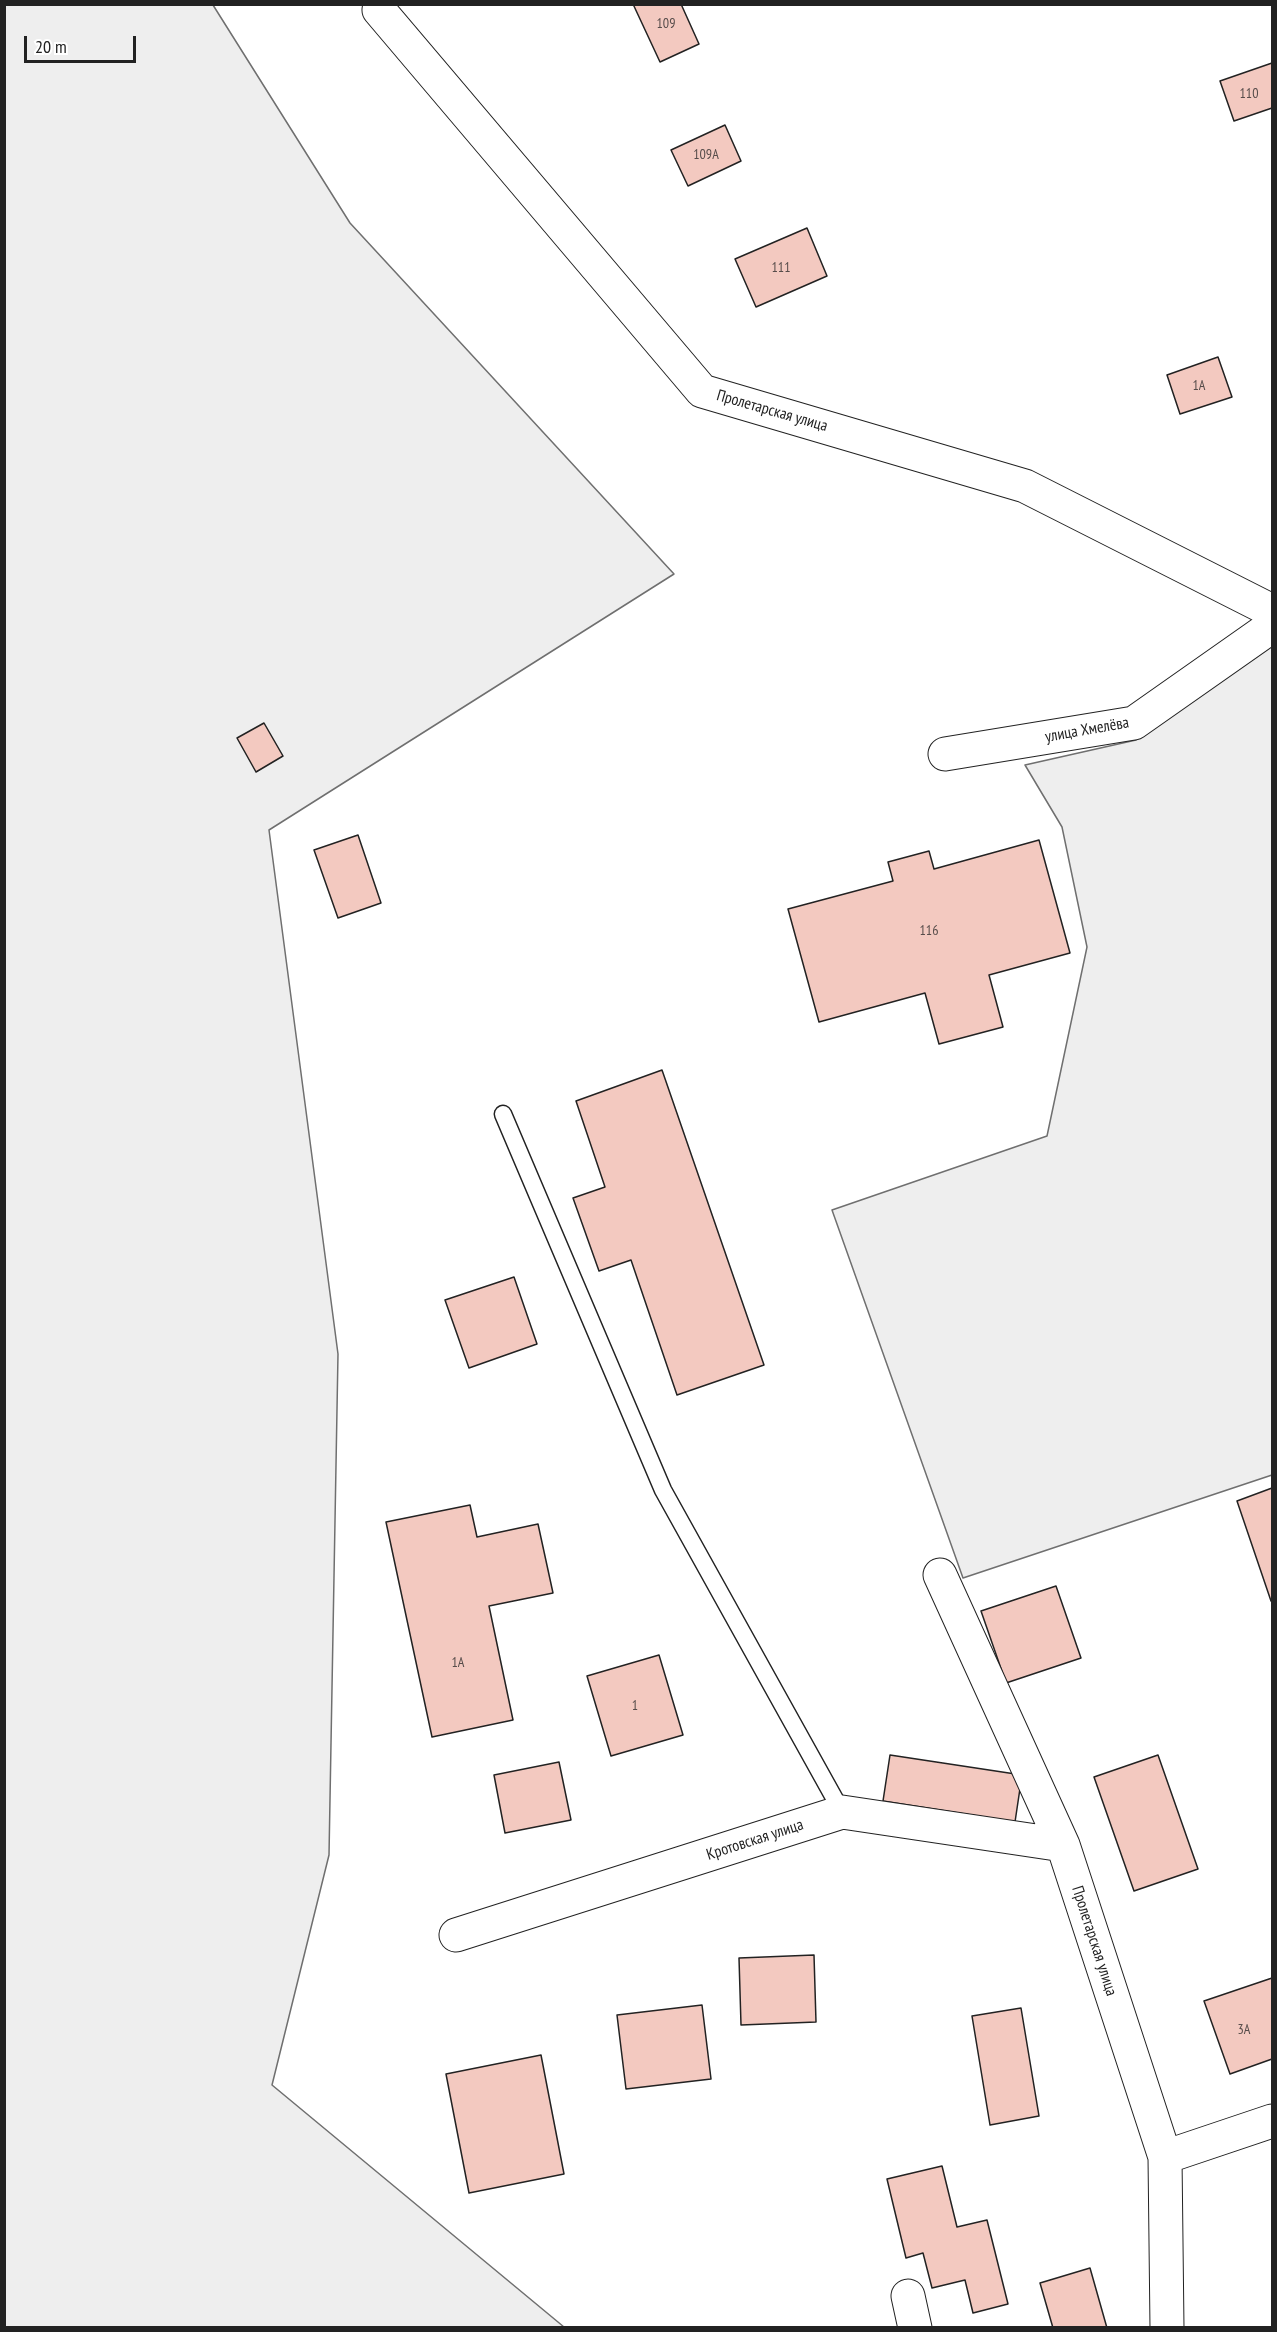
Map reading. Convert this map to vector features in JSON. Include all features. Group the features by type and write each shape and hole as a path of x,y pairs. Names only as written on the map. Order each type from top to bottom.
{"street":[{"name":"Пролетарская улица","path":"380,4 379,10 702,391 1025,486 1272,611"},
{"name":"улица Хмелёва","path":"945,754 1134,723 1272,626"},
{"name":"Пролетарская улица","path":"940,1575 1063,1845 1165,2157 1167,2328"},
{"name":"Кротовская улица","path":"456,1935 842,1812 1063,1845"},
{"path":"1165,2157 1272,2121"},
{"path":"908,2295 915,2328"}],"lane":[{"path":"503,1114 663,1490 842,1812"}],"shaded area":[{"path":"5,5 213,5 350,223 674,574 269,830 338,1354 329,1855 272,2085 564,2327 5,2328"},
{"path":"1272,638 1272,1475 963,1578 832,1210 1047,1136 1087,947 1062,827 1025,765 1136,740"}],"building":[{"path":"633,4 681,4 699,44 660,62"},
{"path":"1272,63 1272,108 1234,121 1220,81"},
{"path":"725,125 741,161 688,186 671,150"},
{"path":"807,228 827,276 756,307 735,259"},
{"path":"1218,357 1232,397 1180,414 1167,375"},
{"path":"264,723 283,756 256,772 237,738"},
{"path":"358,835 381,903 338,918 314,850"},
{"path":"1039,840 1070,953 989,975 1003,1027 939,1044 925,993 819,1022 788,909 893,881 888,862 929,851 934,869"},
{"path":"662,1070 764,1365 677,1395 631,1260 599,1271 573,1198 605,1187 576,1101"},
{"path":"514,1277 537,1344 469,1368 445,1300"},
{"path":"1272,1488 1272,1601 1271,1601 1237,1501"},
{"path":"470,1505 477,1537 538,1524 553,1593 489,1606 513,1720 432,1737 386,1522"},
{"path":"1056,1586 1081,1658 1006,1683 981,1611"},
{"path":"659,1655 683,1735 611,1756 587,1676"},
{"path":"890,1755 1022,1775 1015,1822 883,1801"},
{"path":"1158,1755 1198,1869 1134,1891 1094,1777"},
{"path":"559,1762 571,1820 505,1833 494,1775"},
{"path":"814,1955 816,2022 741,2025 739,1958"},
{"path":"1272,1978 1272,2059 1230,2074 1204,2001"},
{"path":"702,2005 711,2079 626,2089 617,2015"},
{"path":"1021,2008 1039,2116 990,2125 972,2016"},
{"path":"541,2055 564,2174 469,2193 446,2074"},
{"path":"942,2166 957,2227 987,2220 1008,2304 973,2313 965,2280 932,2288 923,2253 906,2258 887,2179"},
{"path":"1090,2268 1107,2328 1053,2328 1040,2283"}]}
